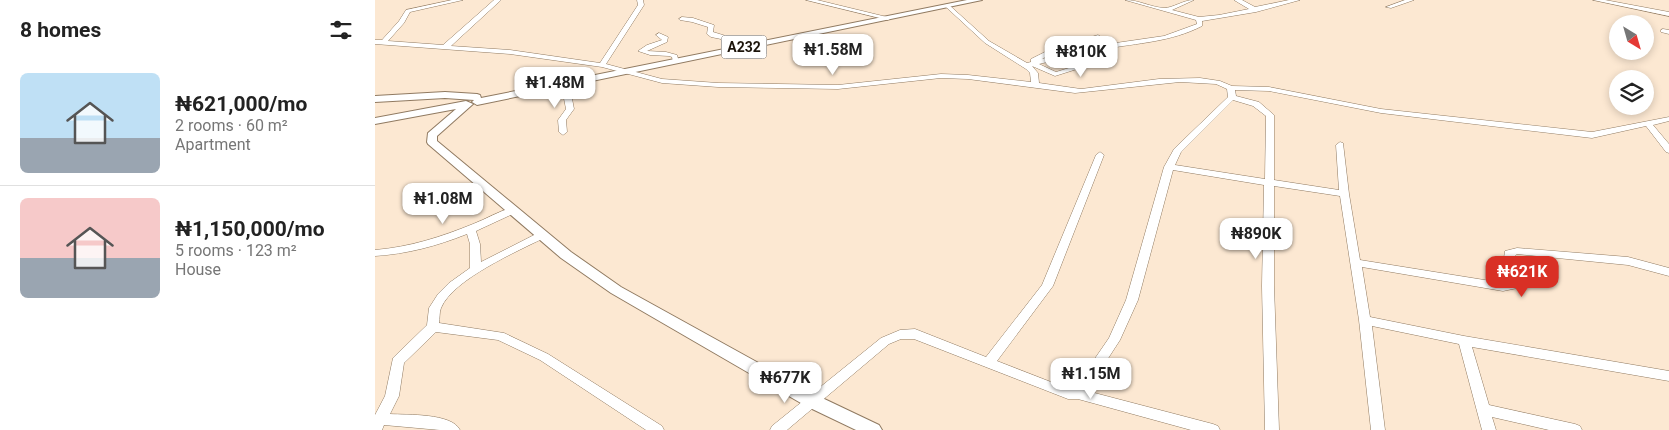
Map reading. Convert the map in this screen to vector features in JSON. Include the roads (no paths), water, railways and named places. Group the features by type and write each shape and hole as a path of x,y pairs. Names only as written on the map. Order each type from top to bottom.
{"main road":[{"name":"A232","path":"375,121 978,0"},
{"path":"375,99 469,102"},
{"path":"469,102 432,135 432,142 566,255 616,290 812,401 873,430"}],"street":[{"path":"383,43 402,22 408,11 460,0"},
{"path":"445,47 498,0"},
{"path":"602,65 641,5 639,0"},
{"path":"809,0 888,18"},
{"path":"1127,0 1199,19 1256,10 1274,4 1297,0"},
{"path":"1166,10 1191,0"},
{"path":"1237,0 1256,10"},
{"path":"1389,7 1411,0"},
{"path":"1596,0 1669,14"},
{"path":"948,6 987,42 1029,64 1055,74 1092,63 1078,57"},
{"path":"682,19 693,20 712,26 709,33 713,36 724,36 729,50"},
{"path":"1029,64 1065,57 1087,50 1126,45 1170,36 1200,25 1199,19"},
{"path":"659,35 666,38 665,41 649,46 641,52 648,54 664,52 675,56 676,60"},
{"path":"1029,64 1039,56 1051,51 1098,37"},
{"path":"375,42 510,52 602,65 627,70 662,81 718,85 838,87 941,76 1035,84 1082,91 1159,82 1201,80 1218,82 1232,93 1256,104 1270,115 1268,286 1272,430"},
{"path":"1029,64 1034,73 1035,84"},
{"path":"563,132 562,120 570,109 565,83"},
{"path":"1078,394 1114,340 1132,300 1169,167 1177,151 1232,93 1269,88 1381,111 1592,136 1669,119"},
{"path":"1648,124 1669,150"},
{"path":"1340,145 1344,194 1365,320 1377,430"},
{"path":"987,363 1047,286 1100,156"},
{"path":"1169,167 1344,194"},
{"path":"375,253 412,249 471,230 513,210"},
{"path":"471,230 475,244 475,269"},
{"path":"453,430 439,423 378,424 392,396 398,362 433,327 434,310 438,302 449,290 475,269 542,235"},
{"path":"1357,263 1503,287 1529,281 1533,276 1509,258 1509,253 1517,251 1628,262 1669,272"},
{"path":"1365,320 1464,341 1669,376"},
{"path":"433,327 500,336 544,357 657,430"},
{"path":"777,430 885,341 900,335 915,334 1068,394 1078,394 1213,430"},
{"path":"1464,341 1489,430"},
{"path":"1483,409 1575,430"}]}
